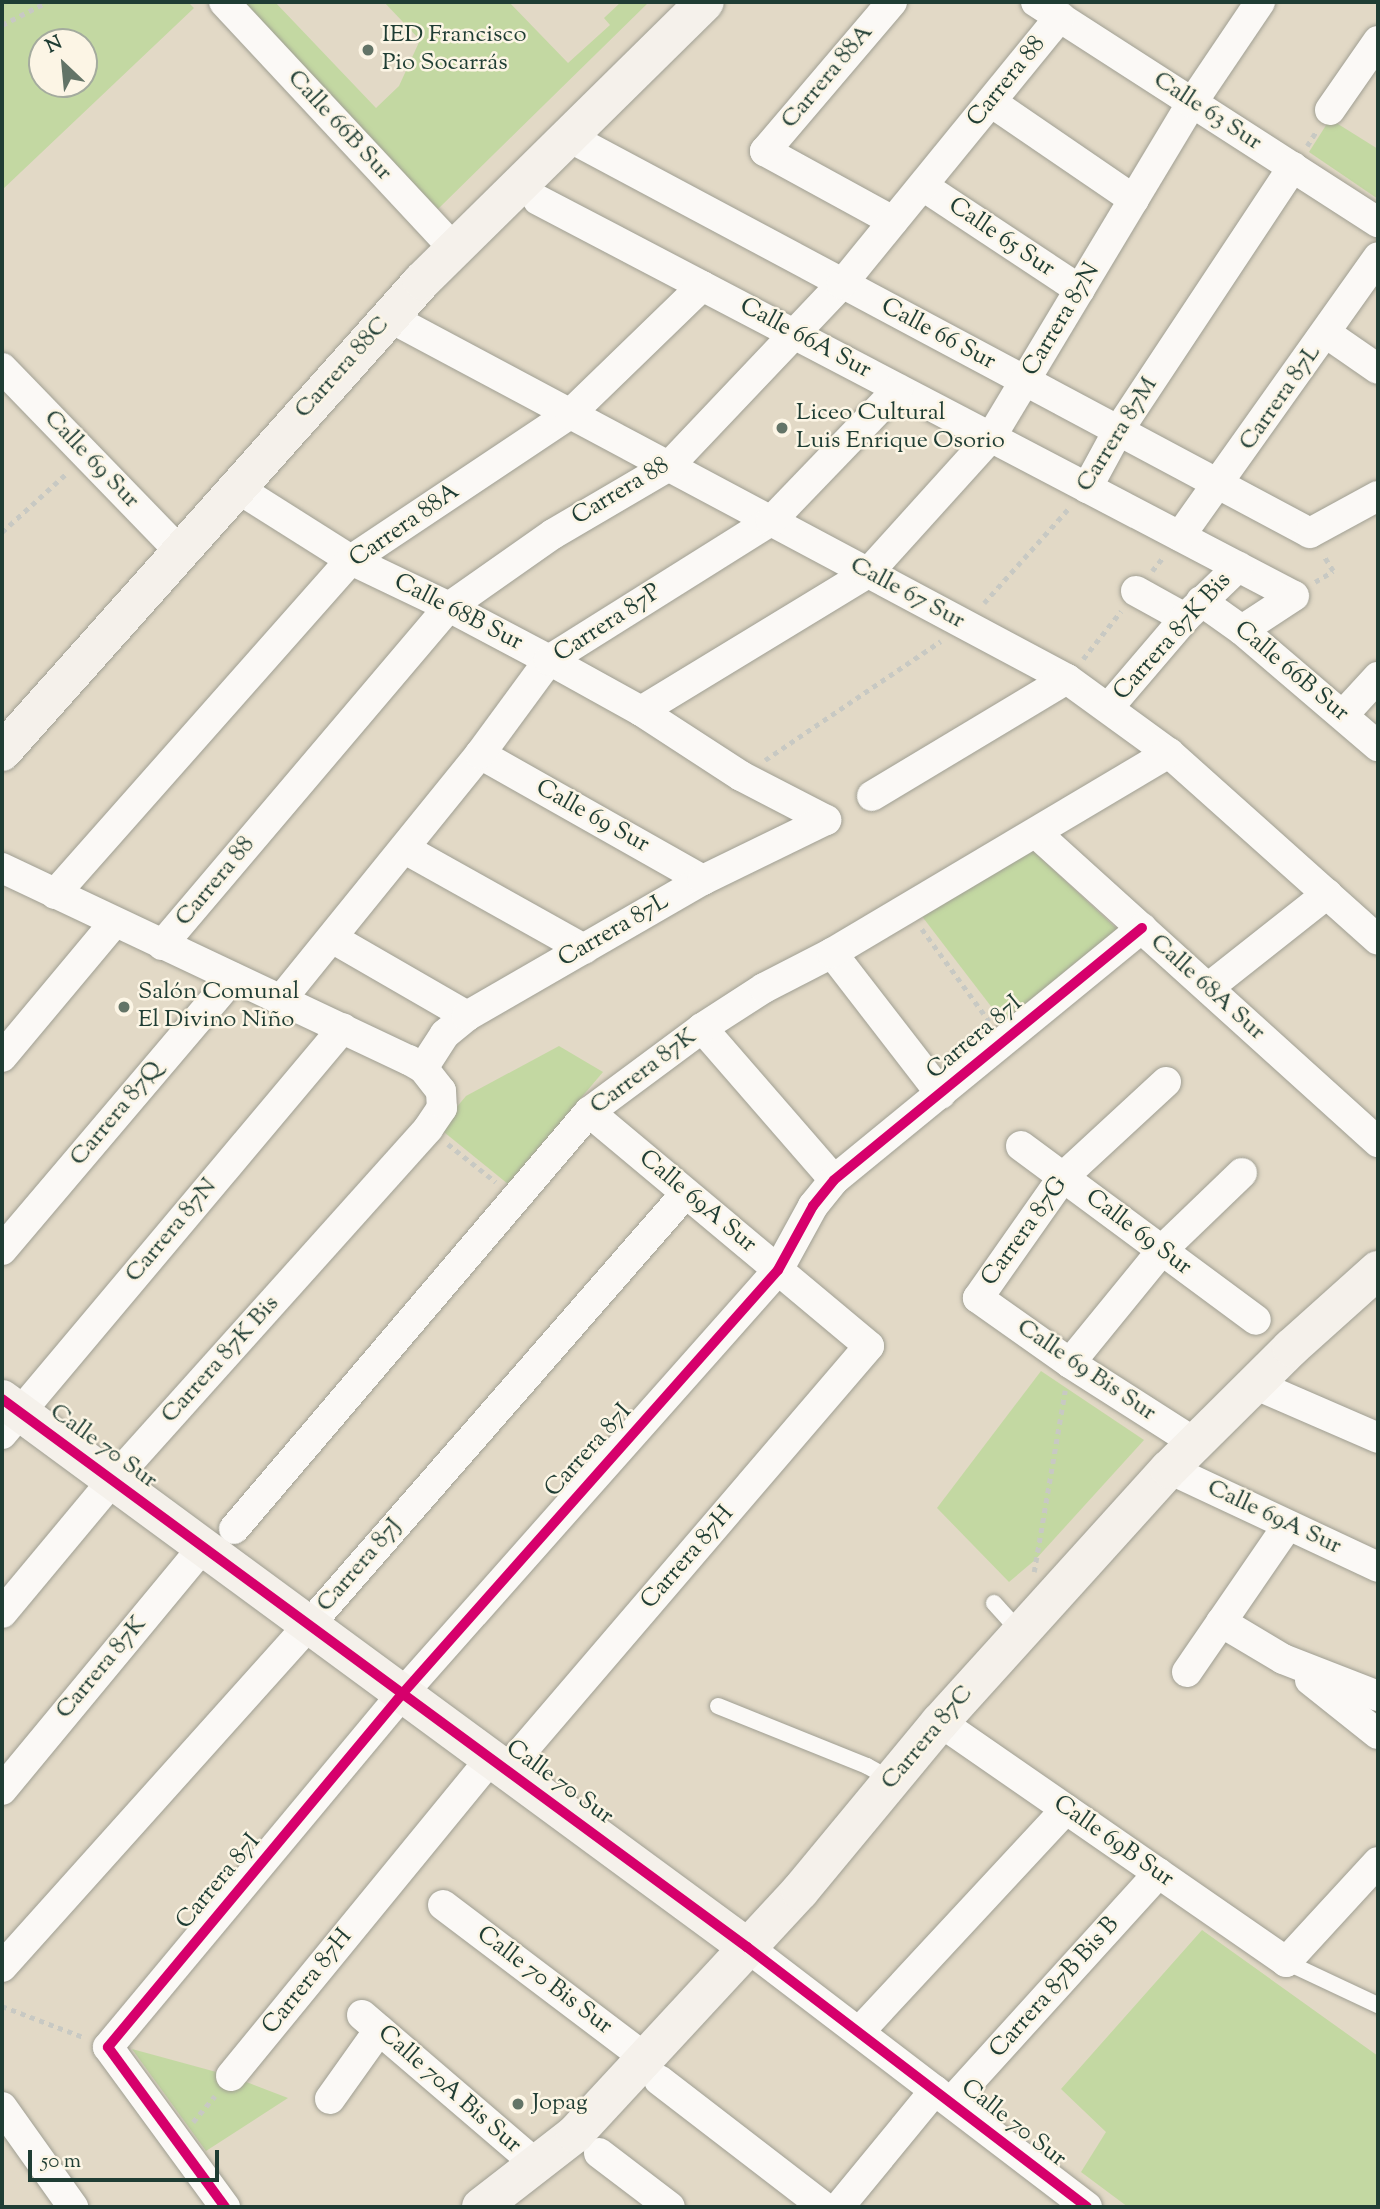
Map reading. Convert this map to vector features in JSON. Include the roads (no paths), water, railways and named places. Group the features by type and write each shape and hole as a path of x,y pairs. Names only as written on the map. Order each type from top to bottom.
{"street":[{"name":"Calle 66B Sur","path":"224,2 454,249"},
{"name":"Carrera 88C","path":"2,752 389,317 567,136 705,2"},
{"name":"Carrera 88A","path":"892,2 765,151 893,221"},
{"name":"Carrera 87N","path":"641,710 869,573 991,437 1192,103 1260,2"},
{"name":"Calle 63 Sur","path":"1048,10 1378,222"},
{"name":"Carrera 88","path":"162,945 449,607 552,534 669,466 796,335 842,284 991,102 1048,10"},
{"path":"1330,110 1378,41"},
{"path":"991,102 1134,200"},
{"name":"Calle 66 Sur","path":"567,136 1310,533 1378,496"},
{"name":"Carrera 87M","path":"1087,488 1118,430 1293,167"},
{"name":"Calle 65 Sur","path":"923,186 1080,290"},
{"name":"Calle 66A Sur","path":"538,200 1294,596 1242,630"},
{"name":"Carrera 87L","path":"1180,536 1219,485 1378,257"},
{"name":"Carrera 88A","path":"55,894 351,560 570,414 702,286"},
{"name":"Calle 67 Sur","path":"389,317 1067,679 1169,753 1378,940"},
{"path":"1326,333 1378,369"},
{"name":"Calle 69 Sur","path":"2,368 180,552"},
{"name":"Carrera 87P","path":"280,1001 480,754 549,660 771,521 898,389"},
{"name":"Calle 68B Sur","path":"237,488 351,560 449,607 641,710 741,776 826,820"},
{"name":"Carrera 87K Bis","path":"1109,707 1193,610 1238,567"},
{"name":"Calle 66B Sur","path":"1136,591 1242,630 1378,746"},
{"path":"1343,715 1378,677"},
{"path":"872,796 1067,679"},
{"name":"Carrera 87K","path":"2,1790 589,1112 702,1028 764,988 832,953 1169,753"},
{"name":"Calle 69 Sur","path":"480,754 704,880"},
{"name":"Carrera 87L","path":"423,1068 445,1034 467,1016 704,880 826,820"},
{"name":"Calle 68A Sur","path":"1036,833 1378,1142"},
{"path":"405,849 584,949"},
{"path":"2,868 423,1068"},
{"path":"1208,988 1327,894"},
{"path":"2,1057 114,923"},
{"name":"Carrera 87I","path":"225,2207 108,2047 403,1693 778,1270 813,1206 834,1180 1142,928"},
{"path":"331,938 467,1016"},
{"path":"832,953 941,1094"},
{"name":"Carrera 87Q","path":"2,1250 233,978"},
{"name":"Carrera 87N","path":"8,1415 343,1028"},
{"path":"702,1028 834,1180"},
{"name":"Carrera 87K Bis","path":"2,1613 113,1480 435,1119 441,1091 423,1068"},
{"name":"Carrera 87G","path":"978,1298 1063,1177 1167,1082"},
{"name":"Calle 69A Sur","path":"589,1112 869,1346"},
{"name":"Calle 69 Sur","path":"1021,1146 1256,1320"},
{"path":"1070,1363 1162,1251 1242,1173"},
{"name":"Carrera 87J","path":"2,1967 309,1625 686,1193"},
{"name":"Carrera 87C","path":"481,2207 537,2165 652,2068 747,1947 800,1891 940,1722 1020,1632 1182,1456 1254,1384 1378,1270"},
{"name":"Calle 69 Bis Sur","path":"978,1298 1070,1363 1182,1456"},
{"name":"Carrera 87H","path":"231,2076 499,1764 869,1346"},
{"path":"1254,1384 1378,1437"},
{"name":"Calle 70 Sur","path":"8,1415 113,1480 218,1538 309,1625 747,1947 1087,2207"},
{"name":"Calle 69A Sur","path":"1182,1456 1287,1525 1378,1567"},
{"path":"1187,1672 1287,1525"},
{"path":"1221,1622 1283,1659 1378,1734"},
{"path":"1283,1659 1378,1696"},
{"name":"Calle 69B Sur","path":"940,1722 1286,1962"},
{"path":"859,2032 1066,1809"},
{"path":"1286,1962 1378,1862"},
{"name":"Carrera 87B Bis B","path":"839,2207 1159,1873"},
{"name":"Calle 70 Bis Sur","path":"443,1905 824,2207"},
{"name":"Calle 70A Bis Sur","path":"330,2099 370,2023 537,2165"},
{"path":"2,2107 73,2207"},
{"path":"599,2153 670,2207"}],"lane":[{"path":"994,1602 1020,1632"},
{"path":"718,1706 867,1766 892,1780"},
{"path":"1286,1962 1378,2005"}],"place":[{"name":"IED Francisco Pio Socarrás","path":"368,50"},
{"name":"Liceo Cultural Luis Enrique Osorio","path":"782,428"},
{"name":"Salón Comunal El Divino Niño","path":"124,1007"},
{"name":"Jopag","path":"518,2104"}]}
